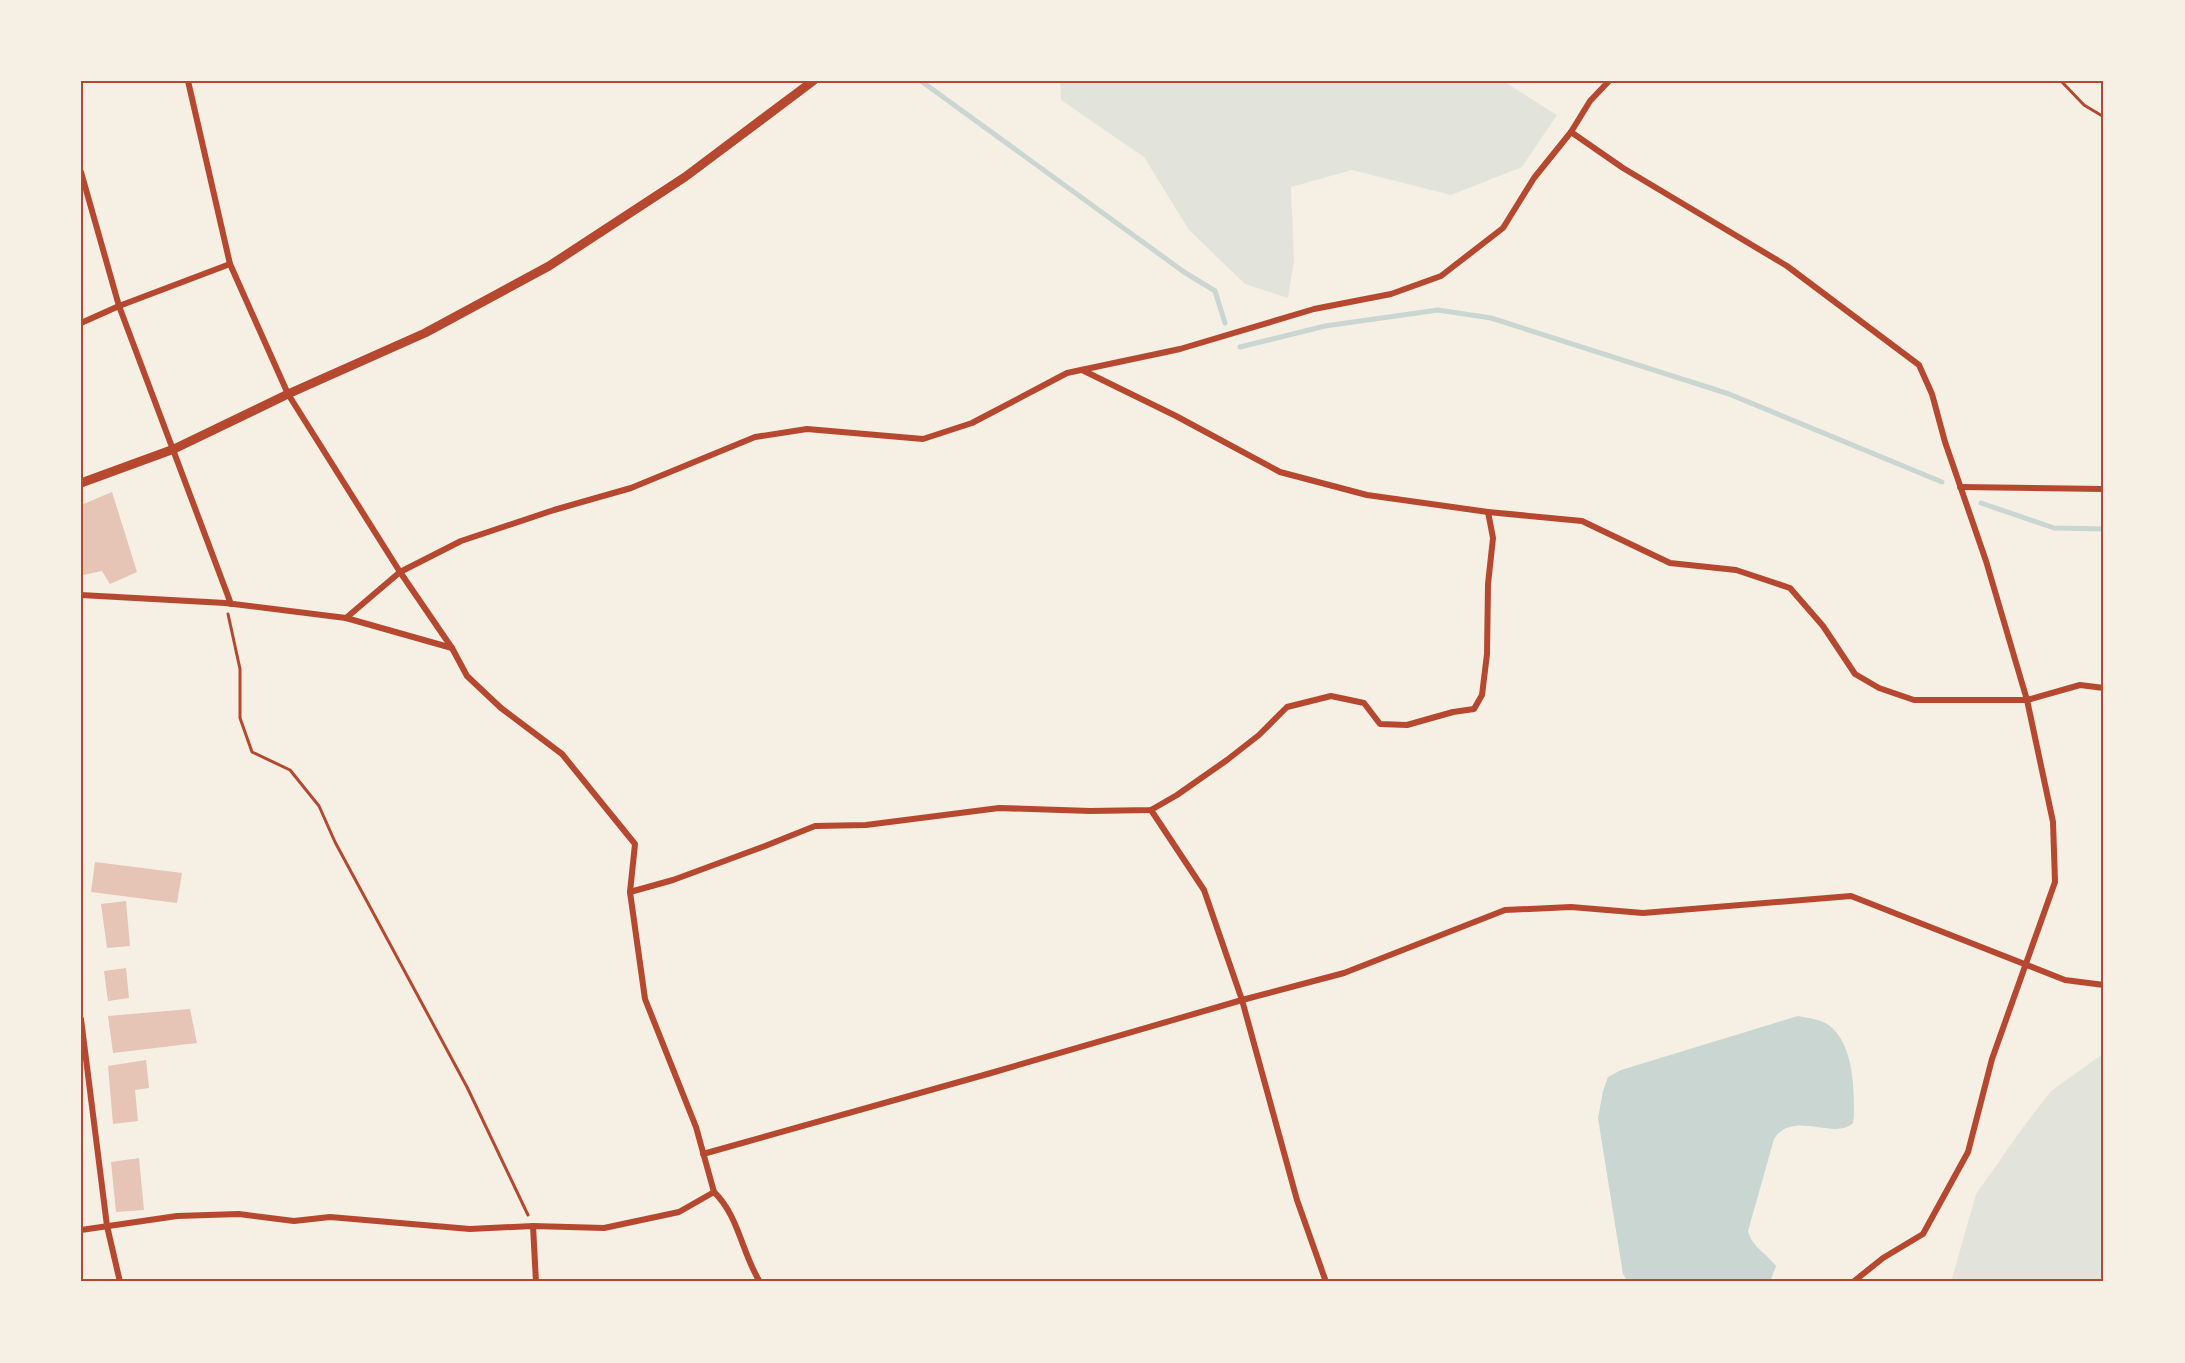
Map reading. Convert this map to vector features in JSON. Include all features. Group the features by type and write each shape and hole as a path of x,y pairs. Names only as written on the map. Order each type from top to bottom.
{"street":[{"path":"188,81 230,264 288,394 400,572 452,648 467,676 501,708 562,754 635,844 630,892 645,999 696,1127 714,1192 734,1220 754,1273 760,1282"},
{"path":"81,483 174,449 288,394 425,333 549,266 685,177 813,81"},
{"path":"346,618 400,572 461,542 554,510 631,488 755,437 807,429 923,439 972,423 1067,373 1180,349 1314,309 1390,294 1442,276 1503,228 1534,178 1571,132 1590,101 1609,81"},
{"path":"1571,132 1623,168 1786,266 1919,365 1932,394 1960,487 1986,561 2027,700 2053,822 2055,882 1992,1059 1968,1152 1923,1234 1883,1258 1853,1282"},
{"path":"81,172 119,306 174,449 228,604"},
{"path":"81,323 119,306 230,264"},
{"path":"1082,370 1176,416 1280,472 1367,495 1488,513 1582,521 1670,563 1736,570 1790,588 1823,626 1855,674 1888,691 1914,700 2027,700 2080,685 2104,688"},
{"path":"1960,487 2104,489"},
{"path":"630,892 683,876 815,826 866,825 999,808 1150,810 1177,795 1227,760 1259,735 1287,707 1331,696 1364,703 1380,724 1407,725 1453,712 1474,709 1482,695 1487,654 1488,584 1493,538 1488,513"},
{"path":"81,595 228,604 346,618 452,648"},
{"path":"1150,810 1204,890 1242,1000 1297,1200 1326,1282"},
{"path":"703,1154 1344,973 1504,910 1570,907 1643,913 1851,896 2065,980 2104,985"},
{"path":"81,1019 107,1226 120,1282"},
{"path":"81,1230 177,1216 238,1214 294,1221 330,1217 470,1229 533,1226 604,1228 679,1212 714,1192"},
{"path":"533,1226 536,1282"}],"path":[{"path":"2061,81 2084,105 2104,117"},
{"path":"228,604 240,669 240,718 252,752 290,770 319,806 335,842 467,1087 533,1226"}],"shaded area":[{"path":"1060,81 1503,81 1557,115 1522,167 1451,195 1352,170 1291,187 1294,261 1288,298 1245,284 1189,230 1144,157 1061,100"},
{"path":"1798,1016 1826,1024 1838,1034 1851,1068 1854,1116 1853,1123 1845,1128 1792,1126 1782,1130 1774,1139 1748,1231 1756,1246 1776,1266 1770,1282 1628,1282 1623,1274 1598,1118 1608,1077 1621,1070"},
{"path":"2104,1053 2104,1282 1951,1282 1976,1194 2051,1091"}],"building":[{"path":"112,492 137,572 110,584 102,571 83,575 81,570 81,505"},
{"path":"95,862 182,873 177,903 91,892"},
{"path":"126,901 130,946 107,948 101,904"},
{"path":"126,968 129,998 108,1001 104,971"},
{"path":"190,1009 197,1043 113,1053 108,1016"},
{"path":"146,1060 149,1088 135,1090 138,1121 113,1124 108,1066"},
{"path":"139,1158 144,1210 116,1212 111,1162"}],"waterway":[{"path":"921,81 1184,272 1215,291 1225,323"},
{"path":"1240,347 1325,326 1438,310 1491,318 1729,394 1942,482"},
{"path":"1981,503 2054,528 2104,529"}]}
